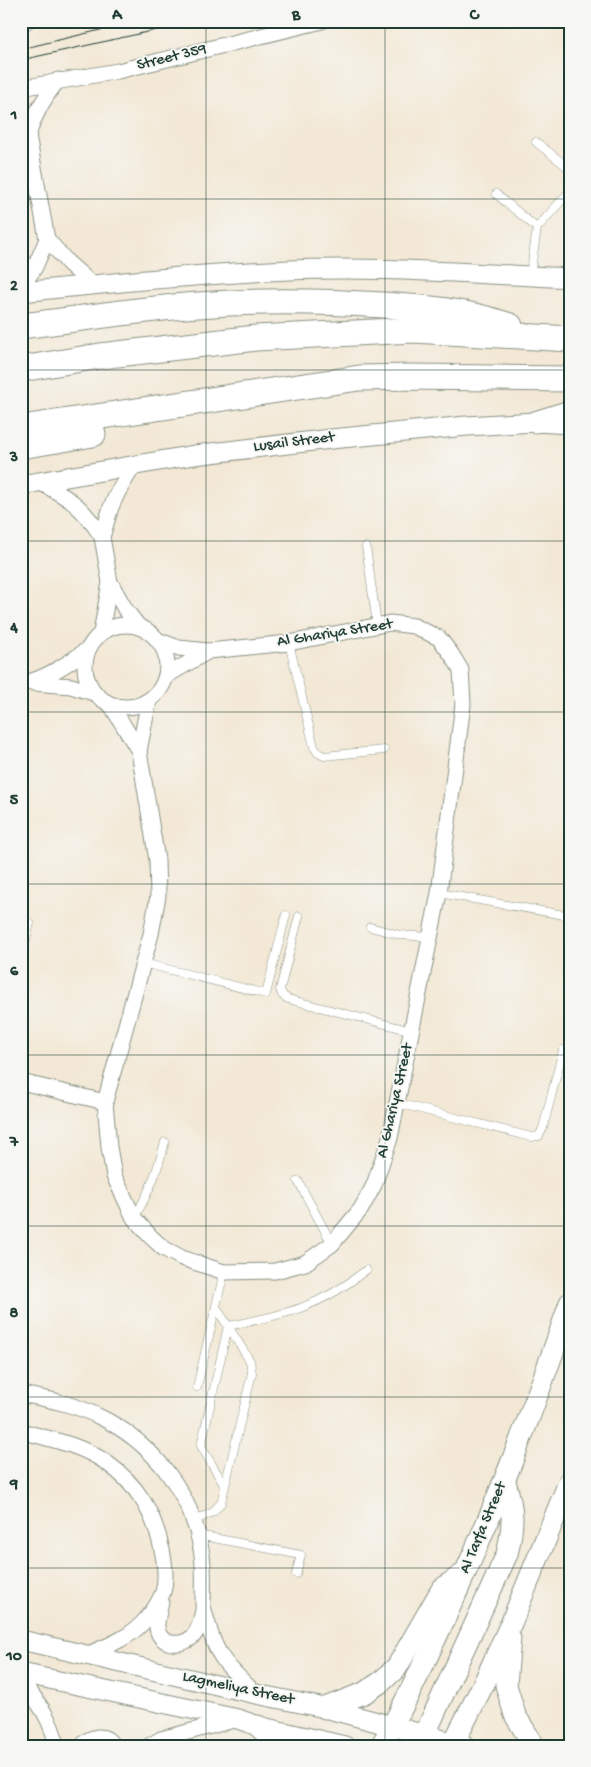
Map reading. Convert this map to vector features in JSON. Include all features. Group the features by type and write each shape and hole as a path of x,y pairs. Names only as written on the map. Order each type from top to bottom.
{"highway":[{"path":"21,326 155,308 246,302 314,302 452,311 494,321 535,337"},
{"path":"21,368 100,356 266,338 414,330 570,339"},
{"path":"21,446 303,396 359,378"},
{"path":"21,428 359,378 570,379"}],"main road":[{"path":"535,422 570,412"},
{"name":"Al Tarfa Street","path":"381,1746 436,1637 504,1482 554,1351 570,1303"},
{"path":"458,1745 570,1480"},
{"path":"393,1725 406,1732 411,1741 420,1742 507,1554 512,1530 512,1511 504,1482"},
{"path":"325,1708 364,1693 381,1682 397,1667 442,1589 466,1571"},
{"path":"512,1621 506,1685 515,1715 534,1746"},
{"path":"258,1726 280,1746"}],"street":[{"path":"21,23 27,21"},
{"name":"Street 359","path":"21,88 128,69 322,21"},
{"path":"58,80 45,96 32,121 25,129 47,239 68,264 93,285"},
{"path":"21,288 35,267 47,239"},
{"path":"21,292 290,270 402,270 570,278"},
{"name":"Lusail Street","path":"30,483 194,455 331,439 467,426 535,422 570,424"},
{"path":"102,537 111,507 134,465"},
{"path":"30,483 68,497 81,508 102,537 110,582 125,609 139,627 157,640 165,657 166,676 162,685 149,700 135,707 111,705 94,693 85,676 84,666 89,648"},
{"path":"101,633 110,582"},
{"name":"Al Ghariya Street","path":"149,700 139,751 157,860 158,896 151,934 105,1102 114,1176 134,1218 163,1248 182,1258 224,1272 275,1272 304,1263 332,1244 361,1209 374,1185 390,1138 439,893 463,704 461,670 440,638 414,626 390,623 289,643 208,651 179,648 157,640"},
{"path":"25,683 50,673 89,648 101,633 113,627 126,625 139,627"},
{"name":"Al Ghariya Street","path":"166,676 208,651"},
{"path":"25,683 70,686 94,693"},
{"name":"Al Ghariya Street","path":"111,705 139,751"},
{"path":"21,1082 105,1102"},
{"path":"21,1394 75,1406 98,1416 127,1433 152,1453 169,1474 181,1493 196,1528 202,1549 205,1584 203,1607 199,1628 187,1642 169,1643 161,1637 157,1628 166,1566 158,1529 148,1507 131,1484 106,1462 73,1446 21,1431"},
{"path":"86,1655 115,1643 134,1630 147,1619 163,1592"},
{"path":"203,1607 212,1642 222,1660 256,1694"},
{"name":"Lagmeliya Street","path":"21,1640 393,1725"},
{"name":"Lagmeliya Street","path":"21,1673 238,1720 345,1746"},
{"path":"21,1680 42,1707 53,1729 57,1746"},
{"path":"149,1746 161,1740 238,1720"},
{"path":"82,1746 88,1738 101,1736 112,1742 113,1746"},
{"path":"420,1742 458,1745"}],"lane":[{"path":"536,142 570,169"},
{"path":"530,276 538,228 570,190"},
{"path":"496,194 538,228"},
{"path":"366,546 377,625"},
{"path":"289,643 314,747 318,753 324,756 384,750"},
{"path":"439,893 570,916"},
{"path":"143,963 266,994 286,916"},
{"path":"299,916 280,989 282,995 288,999 412,1031"},
{"path":"21,960 30,923"},
{"path":"370,928 430,937"},
{"path":"397,1103 531,1137 539,1136 544,1128 563,1050"},
{"path":"134,1218 149,1192 158,1169 165,1142"},
{"path":"298,1181 332,1244"},
{"path":"228,1326 274,1317 319,1301 337,1292 366,1270"},
{"path":"198,1387 224,1272"},
{"path":"196,1528 219,1506 252,1373 250,1361 216,1307"},
{"path":"224,1485 201,1446 228,1326"},
{"path":"196,1528 301,1554 296,1574"}],"tram line":[{"path":"21,49 138,21"},
{"path":"21,60 197,21"}]}
